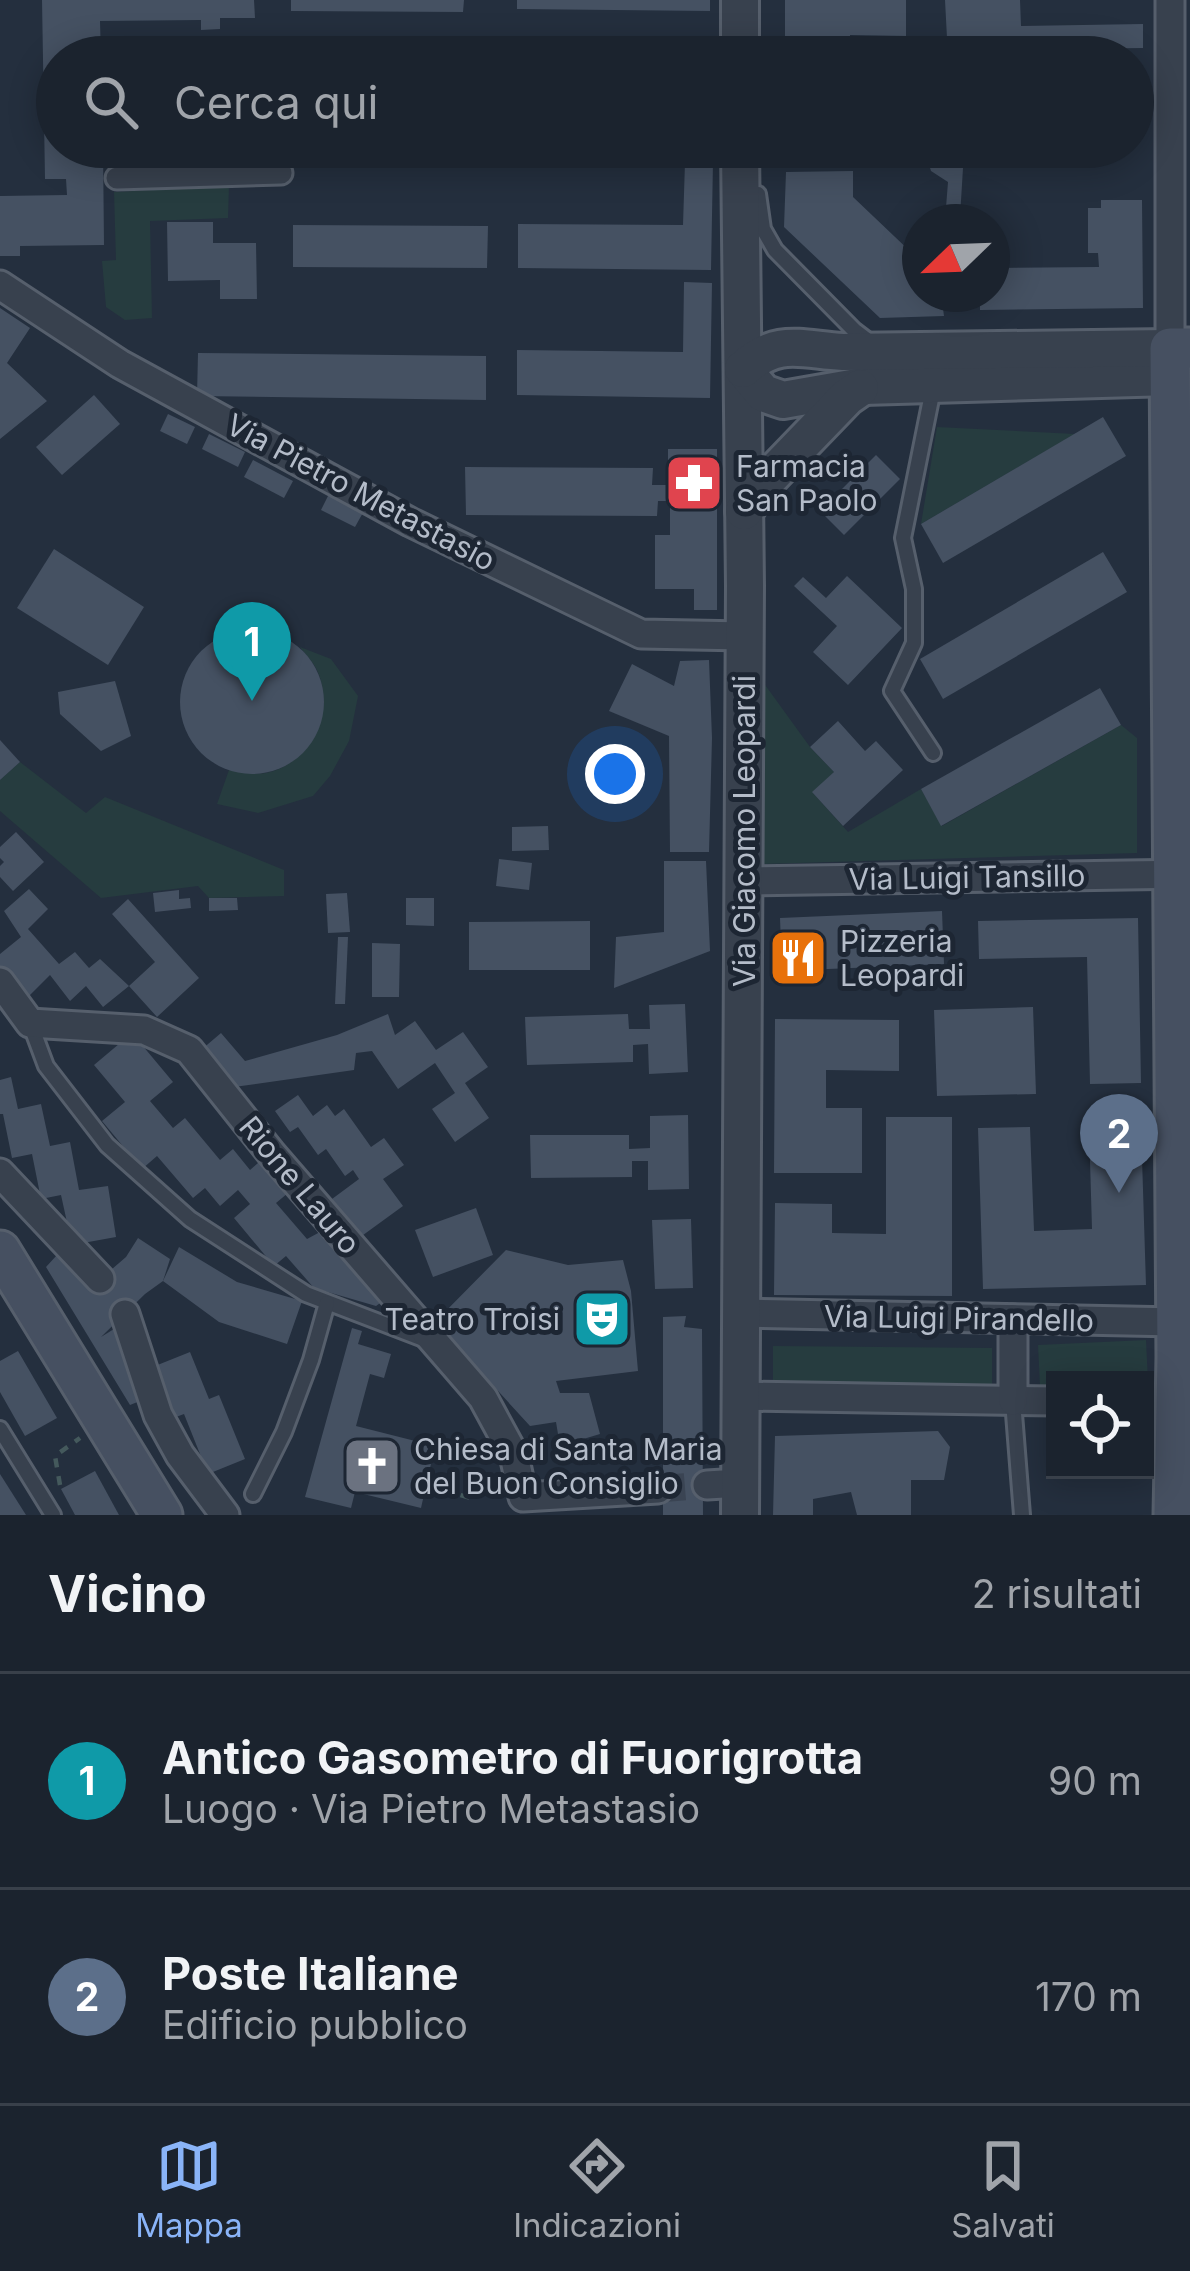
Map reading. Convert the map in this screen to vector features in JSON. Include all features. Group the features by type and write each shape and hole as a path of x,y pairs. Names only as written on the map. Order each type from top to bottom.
{"main road":[{"path":"1174,1515 1182,874 1180,362"},
{"path":"0,1251 162,1515"}],"street":[{"path":"740,0 740,36"},
{"path":"1170,0 1180,362"},
{"name":"Via Giacomo Leopardi","path":"729,1495 740,1396 741,1313 745,511 740,168"},
{"path":"117,178 281,173"},
{"name":"Via Pietro Metastasio","path":"0,285 120,364 410,522 641,634 745,636"},
{"path":"784,347 1180,362 863,386 783,400 763,393 743,369 757,357 784,347"},
{"path":"745,511 766,481 863,386"},
{"name":"Via Luigi Tansillo","path":"743,880 1182,874"},
{"path":"0,982 30,1023"},
{"name":"Rione Lauro","path":"30,1023 144,1030 189,1049 271,1153 483,1398 514,1455 523,1506 658,1489"},
{"path":"0,1172 100,1280"},
{"name":"Via Luigi Pirandello","path":"741,1313 1013,1319 1173,1373"},
{"path":"125,1315 158,1415 220,1510"},
{"path":"1013,1319 1013,1401"},
{"path":"740,1396 1046,1401"}],"lane":[{"path":"758,182 763,229 775,250 854,330 884,351"},
{"path":"934,384 903,538 914,590 914,644 892,692 934,753"},
{"path":"30,1023 46,1066 107,1144 190,1219 306,1294 435,1343"},
{"path":"253,1494 284,1432 327,1303"},
{"path":"1013,1401 1022,1515"},
{"path":"0,1429 53,1515"}],"path":[{"path":"62,1495 55,1456 104,1420"},
{"path":"426,1485 474,1499"}],"green space":[{"path":"229,186 228,218 150,221 152,318 125,320 106,307 102,261 116,260 114,192"},
{"path":"937,427 1075,434 921,524"},
{"path":"300,647 331,659 358,696 349,741 313,796 258,813 217,804 229,770 262,773 282,767 296,759 316,734 324,702 322,686"},
{"path":"763,682 834,772 813,793 848,832 921,789 942,826 1121,725 1137,738 1137,853 761,864"},
{"path":"20,762 86,813 105,797 284,870 284,896 209,898 198,886 101,898 0,811 0,780"},
{"path":"1146,1340 1148,1371 1046,1371 1046,1386 1040,1386 1038,1345"},
{"path":"773,1346 992,1348 992,1387 773,1385"}],"building":[{"path":"42,0 254,0 255,18 220,18 220,29 201,30 201,20 100,21 100,36 43,36"},
{"path":"291,0 464,0 463,12 291,11"},
{"path":"517,0 710,0 710,11 517,9"},
{"path":"785,0 906,0 906,36 785,36"},
{"path":"945,0 1020,0 1021,26 1143,24 1143,36 947,36"},
{"path":"45,168 103,168 104,245 20,246 20,256 0,256 0,196 67,195 66,179 45,179"},
{"path":"685,168 713,168 711,270 518,268 518,224 683,225"},
{"path":"930,168 963,168 961,204 946,204 948,182"},
{"path":"853,171 853,197 902,244 902,312 943,312 944,316 880,318 784,227 786,172"},
{"path":"1101,200 1142,200 1143,308 1010,310 1010,268 1099,267 1098,253 1088,253 1088,208 1101,208"},
{"path":"167,222 213,222 213,243 256,243 257,299 220,299 220,280 168,281"},
{"path":"293,225 488,226 487,268 293,267"},
{"path":"684,282 712,283 710,398 517,395 517,350 683,352"},
{"path":"0,308 30,328 7,363 47,401 0,439"},
{"path":"198,353 486,356 486,400 197,396"},
{"path":"94,395 120,424 62,475 36,447"},
{"path":"168,414 195,427 187,444 160,431"},
{"path":"1103,417 1126,456 943,563 921,524"},
{"path":"209,434 245,452 238,467 202,449"},
{"path":"668,449 717,449 717,610 694,610 694,589 655,589 655,535 670,535 670,501 658,501 657,516 466,515 465,467 653,468 652,485 668,485"},
{"path":"876,455 900,479 844,535 820,511"},
{"path":"253,460 293,481 284,498 244,477"},
{"path":"330,492 365,509 355,527 321,510"},
{"path":"54,549 144,607 108,665 17,608"},
{"path":"1103,552 1127,592 943,699 920,659"},
{"path":"847,576 902,628 848,685 813,652 837,626 794,586 803,577 826,598"},
{"path":"252,630 280,636 303,651 318,674 324,702 318,730 303,753 280,768 252,774 224,768 201,753 186,730 180,702 186,674 201,651 224,636"},
{"path":"709,660 709,852 670,852 669,736 609,711 632,664 674,686 680,661"},
{"path":"115,681 131,736 101,751 60,714 58,692"},
{"path":"1100,688 1121,725 941,826 921,789"},
{"path":"838,721 865,751 876,741 903,770 843,826 812,792 834,772 810,747"},
{"path":"0,740 20,762 0,780"},
{"path":"548,826 549,850 512,851 512,827"},
{"path":"16,832 44,862 13,891 0,877 4,862 0,847"},
{"path":"499,859 532,863 529,890 496,886"},
{"path":"664,861 706,861 710,951 614,988 616,937 664,932"},
{"path":"29,889 48,909 28,929 59,964 75,952 89,968 100,959 129,986 103,1007 86,986 70,1001 50,975 25,1000 0,966 0,954 21,937 4,911"},
{"path":"179,890 179,899 190,898 191,908 155,912 153,893"},
{"path":"347,893 350,932 328,933 326,894"},
{"path":"209,898 237,898 238,910 209,911"},
{"path":"406,898 434,898 434,926 406,925"},
{"path":"128,899 199,978 157,1017 129,986 155,962 112,914"},
{"path":"942,911 944,964 782,971 780,918"},
{"path":"1138,918 1141,1083 1090,1084 1087,957 979,959 978,921"},
{"path":"590,921 590,970 469,970 469,922"},
{"path":"338,937 348,937 345,1004 335,1004"},
{"path":"372,943 400,944 399,997 372,997"},
{"path":"685,1004 688,1072 649,1074 648,1044 633,1045 633,1062 527,1065 525,1017 628,1014 629,1029 650,1029 649,1005"},
{"path":"1033,1007 1036,1094 937,1096 934,1010"},
{"path":"388,1014 395,1035 415,1021 436,1050 463,1032 488,1067 465,1083 489,1118 455,1142 432,1109 455,1093 435,1063 398,1089 372,1051 356,1053 354,1070 234,1087 201,1050 221,1033 245,1061 337,1035"},
{"path":"775,1019 899,1020 899,1071 826,1070 826,1108 862,1108 862,1173 774,1173"},
{"path":"132,1033 173,1082 150,1101 173,1128 185,1118 220,1160 233,1149 250,1170 266,1156 294,1188 276,1203 307,1239 320,1232 383,1301 376,1306 314,1288 286,1256 274,1266 234,1218 250,1204 238,1190 220,1206 205,1188 193,1198 157,1156 142,1169 102,1121 125,1102 94,1065"},
{"path":"11,1077 18,1109 41,1104 50,1146 70,1142 79,1190 108,1186 116,1237 72,1245 61,1195 41,1199 32,1154 12,1158 0,1114 0,1080"},
{"path":"298,1095 313,1116 327,1105 335,1116 344,1109 371,1147 384,1138 404,1165 383,1179 403,1206 359,1238 332,1199 359,1179 353,1170 345,1176 326,1149 318,1155 298,1127 290,1132 275,1111"},
{"path":"688,1115 689,1189 648,1190 648,1161 632,1161 632,1177 531,1178 530,1135 629,1135 629,1149 650,1148 650,1116"},
{"path":"886,1117 952,1117 952,1296 774,1295 775,1203 832,1204 832,1233 886,1234"},
{"path":"1141,1126 1146,1285 983,1289 978,1128 1030,1127 1034,1231 1092,1229 1089,1127"},
{"path":"476,1208 493,1255 433,1277 415,1230"},
{"path":"691,1219 693,1288 655,1289 652,1220"},
{"path":"138,1238 170,1259 163,1281 101,1337 114,1329 140,1401 130,1405 46,1267 57,1255 90,1288 126,1257"},
{"path":"179,1247 237,1282 302,1301 287,1344 219,1322 163,1281"},
{"path":"506,1250 568,1265 623,1260 631,1291 638,1371 556,1381 560,1393 589,1393 600,1434 560,1446 556,1422 530,1426 435,1322"},
{"path":"686,1316 684,1327 702,1329 703,1515 663,1515 663,1317"},
{"name":"Chiesa di Santa Maria del Buon Consiglio","path":"352,1328 362,1331 358,1344 391,1354 384,1378 370,1374 356,1426 435,1446 421,1508 355,1492 351,1508 305,1497"},
{"path":"18,1351 57,1418 25,1436 0,1392 0,1361"},
{"path":"190,1352 209,1399 219,1395 245,1459 208,1474 184,1414 176,1417 155,1366"},
{"path":"938,1431 950,1447 944,1480 911,1480 911,1515 857,1515 851,1492 813,1499 813,1515 773,1515 775,1436"},
{"path":"95,1471 119,1515 75,1515 61,1489"},
{"path":"0,1474 26,1515 0,1515"}],"tunnel":[{"path":"658,1489 707,1485"}],"place":[{"name":"Farmacia San Paolo","path":"694,483"},
{"name":"Antico Gasometro di Fuorigrotta","path":"252,701"},
{"name":"Pizzeria Leopardi","path":"798,958"},
{"name":"Poste Italiane","path":"1119,1193"},
{"name":"Teatro Troisi","path":"602,1319"},
{"name":"Chiesa di Santa Maria del Buon Consiglio","path":"372,1466"}]}
